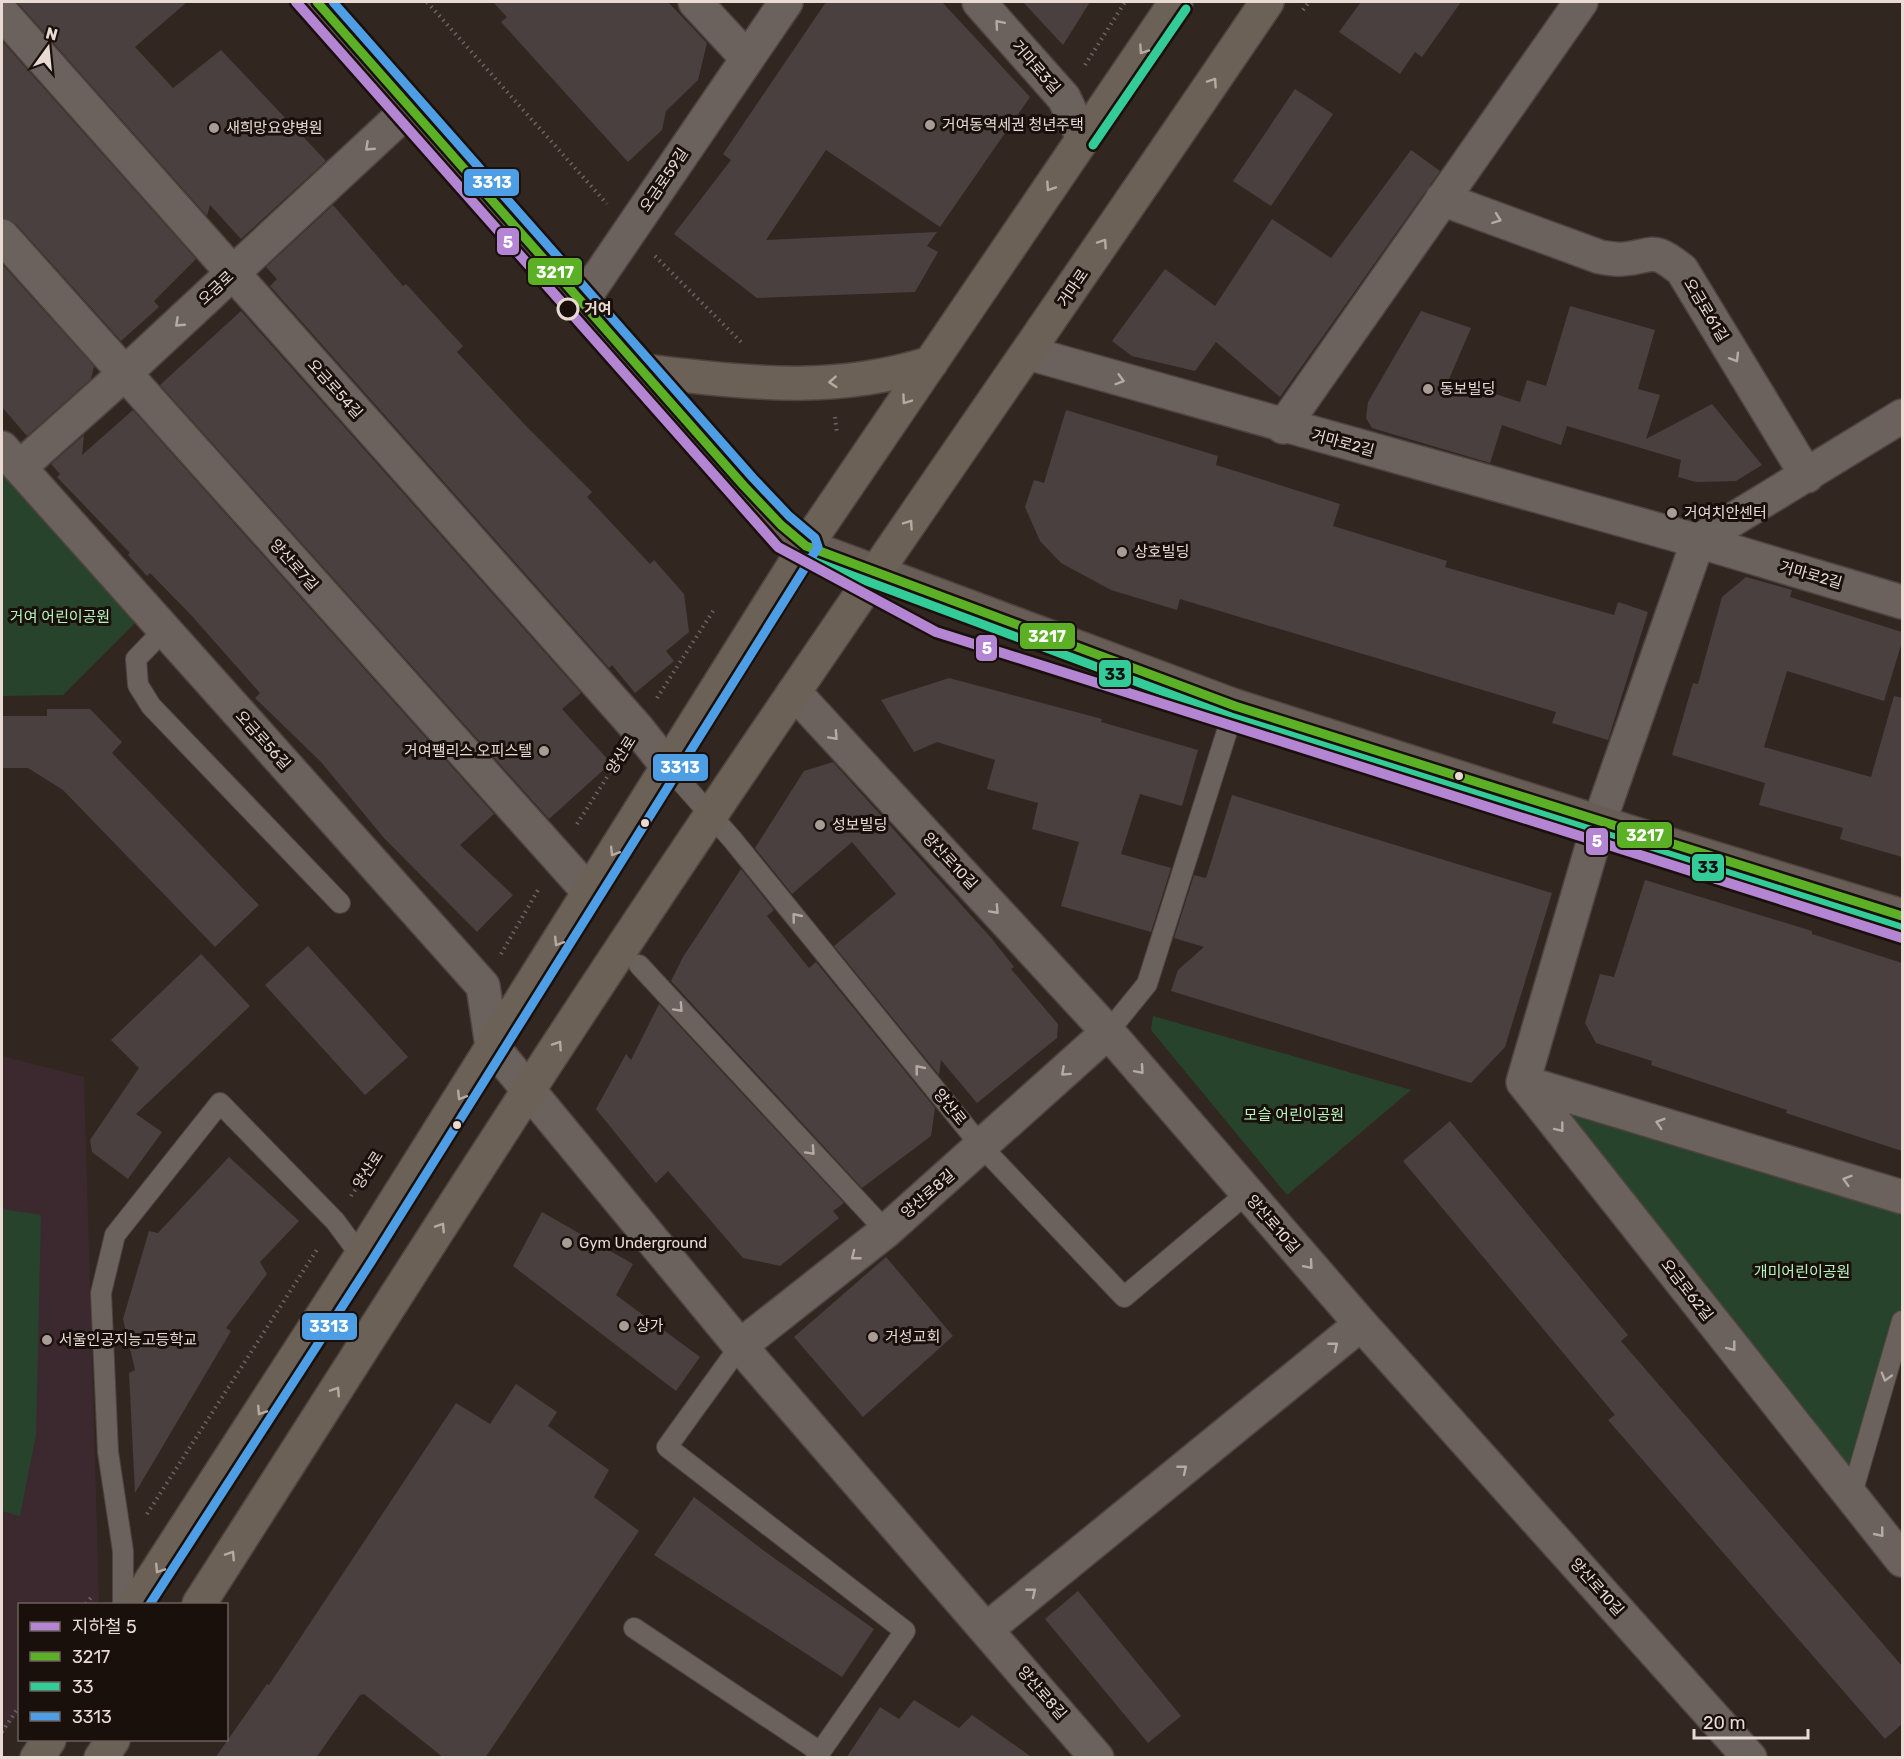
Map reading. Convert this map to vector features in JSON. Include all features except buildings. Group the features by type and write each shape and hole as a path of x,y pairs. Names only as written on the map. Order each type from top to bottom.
{"main road":[{"path":"317,2 751,494 781,525 806,546 1235,706 1599,823 1902,916"},
{"path":"137,1603 361,1256 806,546 1176,2"},
{"name":"거마로","path":"875,572 1028,353 1267,2"},
{"path":"643,371 770,385 890,376 931,363"},
{"path":"200,1603 529,1089 875,572"},
{"path":"37,1758 48,1741"},
{"path":"101,1758 112,1741"}],"street":[{"path":"695,2 747,58"},
{"name":"오금로59길","path":"582,301 786,2"},
{"name":"거마로3길","path":"979,2 1064,98 1083,138"},
{"path":"1283,427 1581,2"},
{"name":"오금로54길","path":"2,14 638,728 668,767"},
{"name":"오금로","path":"11,457 123,375 411,107"},
{"name":"오금로61길","path":"1442,199 1600,257 1622,260 1651,253 1665,257 1682,270 1807,476"},
{"name":"양산로7길","path":"2,236 123,375 490,783 558,854 589,892"},
{"name":"거마로2길","path":"1028,353 1283,427 1698,541 1902,602"},
{"path":"1902,416 1698,541 1599,823 1523,1082 1902,1197"},
{"name":"오금로56길","path":"11,457 483,986"},
{"name":"양산로10길","path":"794,692 1108,1032 1246,1194 1750,1758"},
{"path":"483,986 492,1046"},
{"name":"양산로8길","path":"740,1346 886,1231 1108,1032"},
{"name":"양산로8길","path":"492,1046 740,1346 1097,1758"},
{"name":"오금로62길","path":"1523,1082 1902,1560"},
{"path":"987,1629 1361,1324"}],"lane":[{"path":"164,630 136,659 138,685 151,706 340,903"},
{"path":"1108,1032 1147,984 1235,706"},
{"name":"양산로","path":"668,767 711,816 982,1147 1124,1297 1246,1194"},
{"path":"639,965 886,1231"},
{"path":"123,1603 123,1551 108,1452 101,1293 115,1234 220,1102 335,1221 361,1256"},
{"path":"1851,1497 1902,1321"},
{"path":"634,1628 818,1755 905,1630 667,1447 740,1346"}],"path":[{"path":"427,2 608,204"},
{"path":"1064,98 1125,2"},
{"path":"650,251 750,350"},
{"path":"834,411 839,443"},
{"name":"양산로","path":"483,986 558,854 715,608"},
{"name":"양산로","path":"87,1603 374,1161"},
{"path":"2,1732 18,1708"}],"shaded area":[{"name":"서울인공지능고등학교","path":"2,1056 84,1077 99,1603 18,1603 18,1713 2,1736"}],"green space":[{"name":"거여 어린이공원","path":"2,463 138,620 63,695 2,696"},
{"name":"모슬 어린이공원","path":"1153,1016 1411,1090 1287,1195 1151,1030"},
{"name":"개미어린이공원","path":"1523,1082 1902,1197 1902,1321 1851,1497"},
{"path":"2,1209 41,1215 36,1434 20,1516 2,1511"}],"metro line":[{"name":"5","path":"296,2 778,547 936,632 1902,938"}],"transit line":[{"name":"3217","path":"317,2 744,486 781,525 806,546 1235,706 1902,916"},
{"name":"3313","path":"151,1603 371,1262 818,547 815,538 789,516 753,478 333,2"},
{"name":"33","path":"1093,145 1186,9"},
{"name":"33","path":"802,557 1231,717 1898,927"}],"place":[{"name":"거여동역세권 청년주택","path":"930,125"},
{"name":"새희망요양병원","path":"214,128"},
{"name":"거여","path":"568,309"},
{"name":"동보빌딩","path":"1428,389"},
{"name":"거여치안센터","path":"1672,513"},
{"name":"상호빌딩","path":"1122,552"},
{"name":"거여팰리스 오피스텔","path":"544,751"},
{"name":"성보빌딩","path":"820,825"},
{"name":"Gym Underground","path":"567,1243"},
{"name":"상가","path":"624,1326"},
{"name":"거성교회","path":"873,1337"},
{"name":"서울인공지능고등학교","path":"47,1340"}]}
